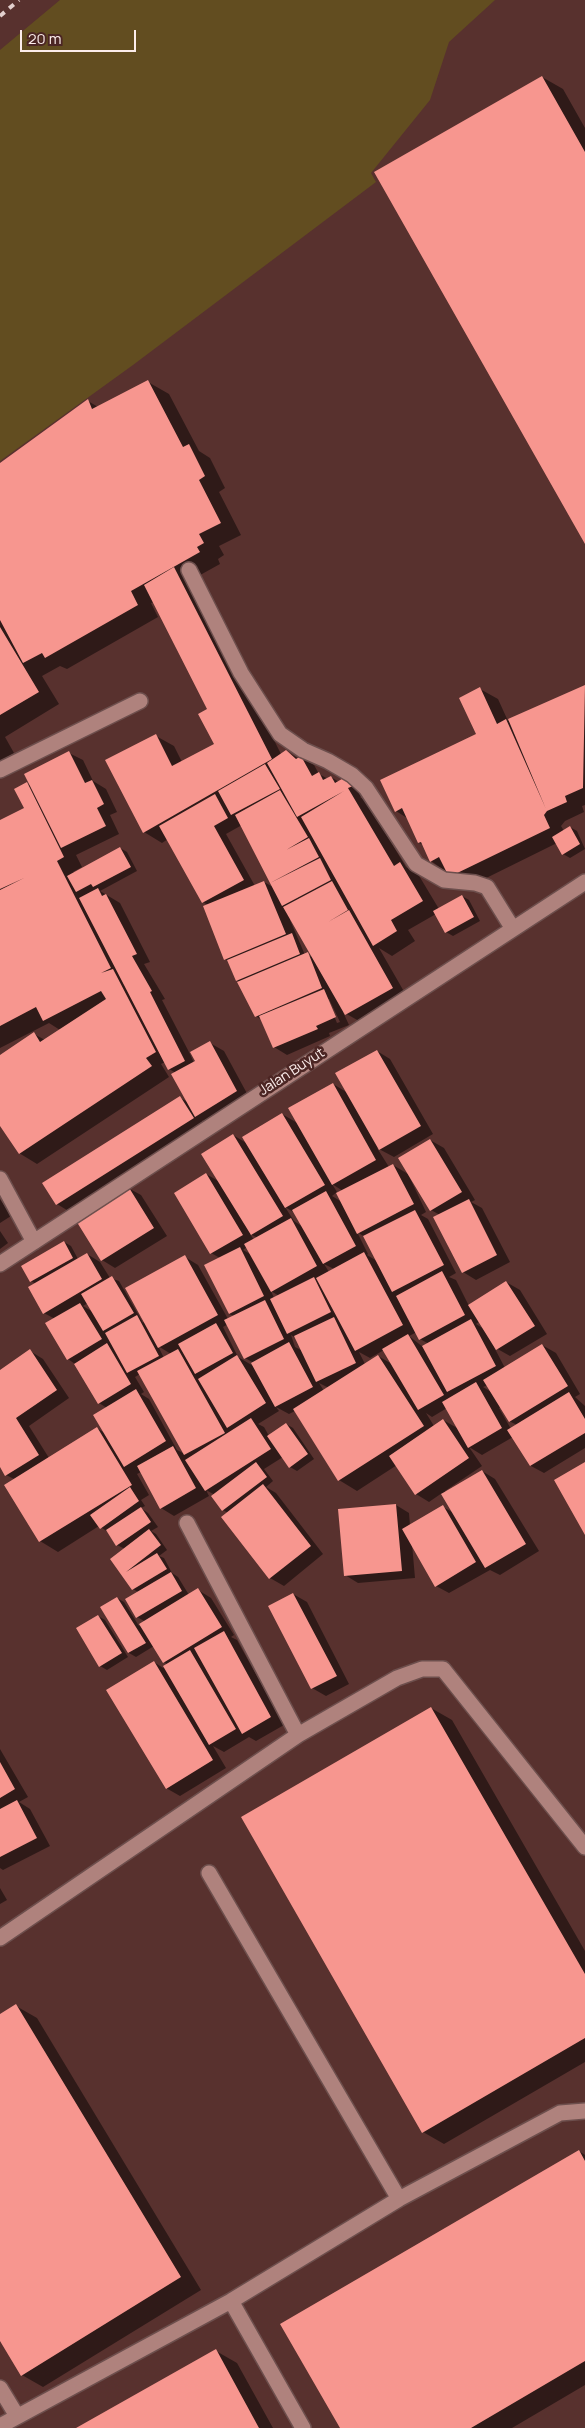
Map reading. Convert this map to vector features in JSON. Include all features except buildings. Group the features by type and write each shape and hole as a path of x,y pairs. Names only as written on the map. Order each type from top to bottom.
{"street":[{"path":"189,570 241,673 280,734 302,750 328,761 352,775 366,788 416,864 444,880 475,883 486,887 513,929"},
{"path":"0,770 140,701"},
{"name":"Jalan Buyut","path":"0,1264 585,882"},
{"path":"0,1179 34,1242"},
{"path":"187,1523 298,1735"},
{"path":"0,1938 298,1735 397,1678 422,1669 443,1669 585,1846"},
{"path":"209,1873 399,2199"},
{"path":"0,2426 231,2301 399,2199 560,2113 585,2111"},
{"path":"231,2301 303,2428"},
{"path":"0,2388 17,2416"}],"shaded area":[{"path":"60,0 495,0 449,42 430,100 371,173 376,182 133,365 0,461 0,50"}],"railway":[{"path":"0,16 19,0"}]}
